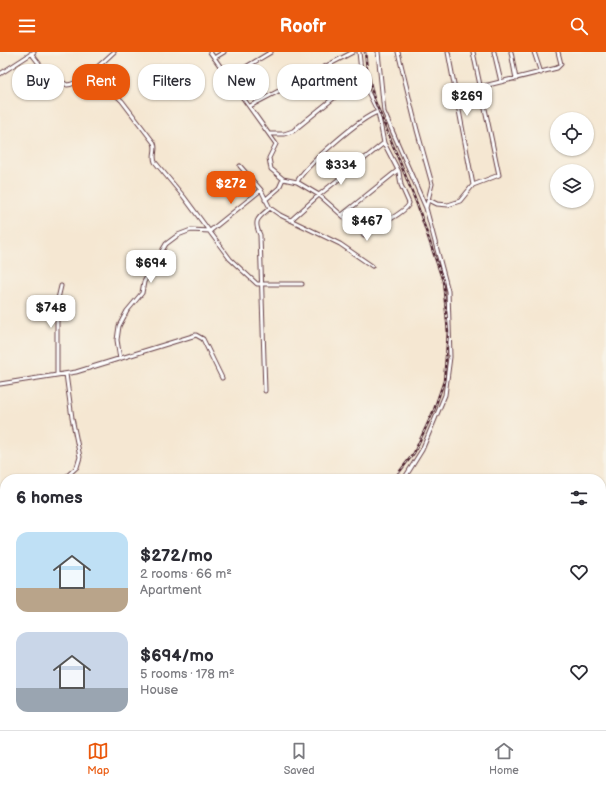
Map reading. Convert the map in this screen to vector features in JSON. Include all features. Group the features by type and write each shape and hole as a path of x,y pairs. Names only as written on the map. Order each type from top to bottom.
{"street":[{"path":"101,64 114,52"},
{"path":"210,52 219,64"},
{"path":"214,58 224,52"},
{"path":"251,64 271,52"},
{"path":"250,106 353,52"},
{"path":"359,52 360,64"},
{"path":"378,52 384,112 426,208 448,291 450,357 444,395 422,450 407,474"},
{"path":"398,52 432,184 426,208"},
{"path":"448,52 473,185"},
{"path":"429,200 437,204 448,205 460,201 473,185 499,175 473,52"},
{"path":"494,52 501,82"},
{"path":"511,52 516,78"},
{"path":"534,52 541,73"},
{"path":"480,87 541,73 560,66 558,52"},
{"path":"1,72 33,53 44,70 66,85 72,84"},
{"path":"121,100 154,143 156,148 153,159 154,162 210,231 230,259 242,268 253,281 261,285 302,284"},
{"path":"246,100 270,134 276,146 269,162 271,169 283,179 297,182 319,195 364,235 377,226 407,210 409,203 401,185 398,170 384,143 378,112 372,100"},
{"path":"270,134 284,134 293,131 331,100"},
{"path":"297,182 298,179 344,135 360,122 378,112"},
{"path":"291,220 319,195 384,143"},
{"path":"240,166 261,190 270,208 340,244 372,266"},
{"path":"342,215 398,170"},
{"path":"265,200 279,188 283,179"},
{"path":"120,359 117,340 120,326 127,311 142,293 144,282 166,244 178,235 191,230 210,231 261,190"},
{"path":"265,390 260,235 255,224 256,221 270,208"},
{"path":"57,375 57,303 61,286"},
{"path":"0,384 66,374 196,335 200,336 222,378"},
{"path":"66,374 74,434 80,457 77,467 69,474"}],"railway":[{"path":"365,52 367,69 374,99 417,204 443,281 448,332 444,381 434,410 414,453 398,474"}]}
